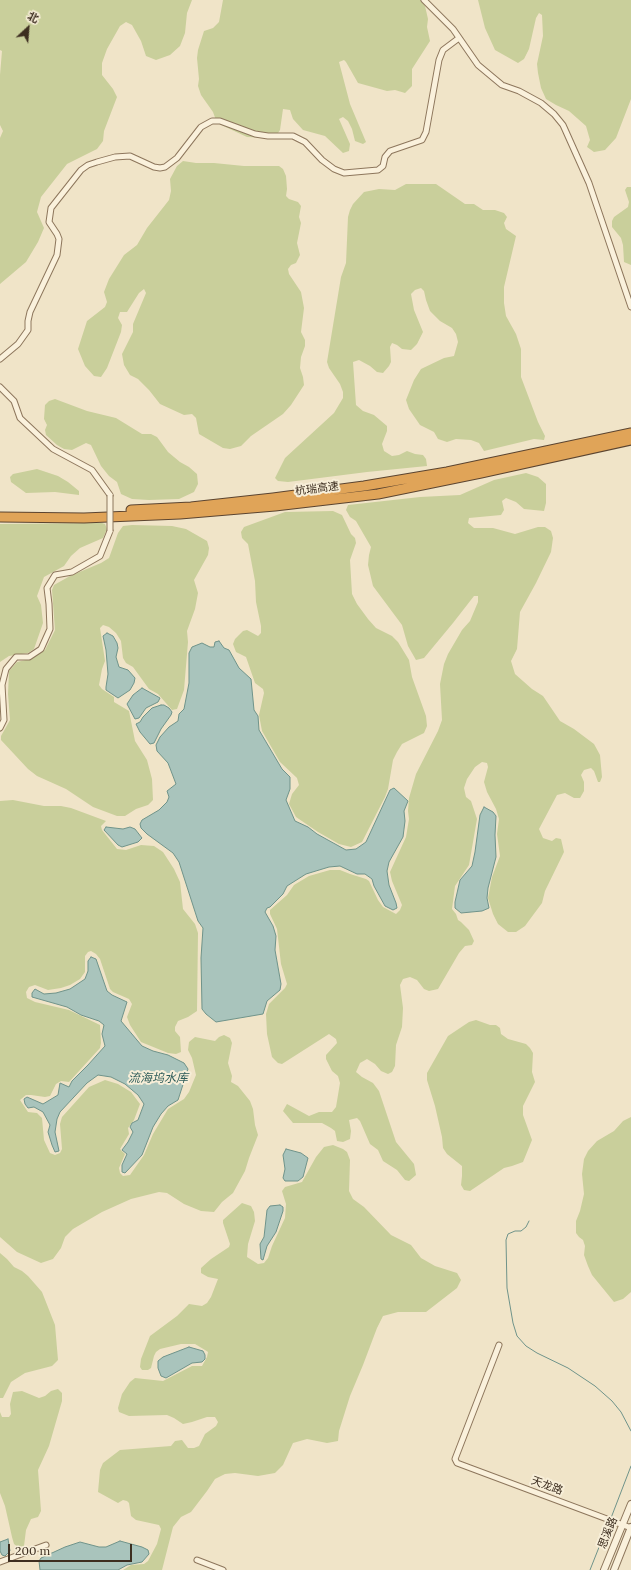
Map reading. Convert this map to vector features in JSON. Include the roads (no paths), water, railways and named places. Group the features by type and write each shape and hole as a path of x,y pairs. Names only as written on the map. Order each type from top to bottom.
{"highway":[{"name":"杭瑞高速","path":"0,512 107,511 191,507 273,498 364,486 447,472 629,436"},
{"name":"杭瑞高速","path":"0,518 84,518 180,514 275,506 378,494 481,473 629,436"}],"street":[{"path":"424,0 452,29 478,65 502,85 519,91 542,103 554,114 563,126 590,183 631,307"},
{"path":"0,359 18,344 28,330 30,312 57,255 59,239 49,222 51,208 81,170 88,165 115,157 130,156 154,167 165,167 177,158 201,127 212,120 220,121 255,134 268,136 293,136 305,142 322,160 334,169 344,173 378,170 383,166 385,156 390,151 422,140 426,132 439,60 443,50 459,38"},
{"path":"0,387 14,401 20,418 53,449 92,470 110,495 110,531 100,556 72,572 55,575 47,588 50,604 50,629 41,649 29,657 16,657 6,669 2,685 4,720 0,728"},
{"name":"天龙路","path":"499,1345 455,1459 457,1463 631,1528"},
{"name":"思溪路","path":"604,1570 631,1504"},
{"name":"思溪路","path":"614,1570 631,1528"},
{"path":"0,1562 46,1545"},
{"path":"197,1560 223,1570"}],"water":[{"path":"107,633 113,636 117,643 118,648 116,657 119,667 128,670 135,678 130,690 118,698 106,690 108,674 103,636"},
{"path":"219,641 224,648 229,650 239,668 251,679 254,710 258,716 259,730 282,769 290,777 290,789 286,800 295,821 308,827 317,834 346,850 356,849 366,842 390,790 394,788 408,801 404,811 405,821 403,837 389,862 387,871 389,885 397,908 393,910 385,906 374,886 372,879 365,874 357,874 340,866 329,867 306,874 287,886 283,894 270,907 267,908 265,912 273,926 276,936 275,950 281,984 280,990 267,1001 263,1014 216,1022 202,1009 201,958 203,928 198,921 179,862 173,853 147,834 141,828 140,824 142,820 159,810 167,802 169,797 167,791 176,784 168,763 157,751 156,745 160,737 169,727 178,721 179,714 184,709 189,683 189,653 192,647 202,643 210,647 214,647 215,642"},
{"path":"142,688 160,698 158,702 146,708 139,718 135,719 127,704 133,695"},
{"path":"161,705 169,708 172,712 154,743 150,744 140,732 136,724 140,722 152,708"},
{"path":"484,807 493,812 496,816 496,857 488,888 487,898 489,908 482,911 461,913 455,908 455,902 460,880 472,866 480,815"},
{"path":"106,827 123,829 130,827 135,829 142,838 138,842 122,847 118,845 104,830"},
{"name":"流海坞水库","path":"91,957 96,959 107,991 127,1002 121,1021 142,1046 168,1055 184,1063 188,1069 178,1100 168,1106 161,1114 153,1127 142,1155 125,1173 122,1172 122,1165 127,1154 122,1150 133,1132 130,1127 132,1123 138,1120 144,1104 138,1095 125,1084 111,1077 98,1075 87,1083 60,1112 57,1119 55,1132 59,1151 55,1152 48,1132 50,1125 43,1112 34,1107 28,1108 24,1099 27,1097 43,1104 58,1095 60,1083 69,1087 72,1081 105,1046 102,1034 104,1025 99,1021 81,1015 67,1007 32,997 32,993 35,989 44,994 56,993 70,989 85,979 88,971 88,961"},
{"path":"286,1149 301,1153 308,1158 303,1177 298,1181 285,1181 283,1178 285,1169 283,1155"},
{"path":"280,1205 283,1207 283,1211 276,1232 267,1246 263,1260 261,1259 260,1244 264,1237 267,1210 270,1206"},
{"path":"189,1347 203,1351 205,1359 202,1362 192,1363 166,1378 161,1376 158,1368 158,1361 163,1357"},
{"path":"8,1539 10,1551 5,1556 2,1555 0,1551 0,1542"},
{"path":"120,1541 142,1547 148,1550 149,1554 142,1562 127,1565 118,1570 40,1570 39,1561 41,1558 65,1547 80,1542 99,1547 106,1547"}],"waterway":[{"path":"529,1221 526,1227 521,1231 515,1231 508,1234 506,1240 507,1288 513,1323 517,1336 526,1346 568,1368 595,1386 612,1401 621,1412 631,1431"},
{"path":"611,1518 631,1466"},
{"path":"590,1570 609,1522"}]}
